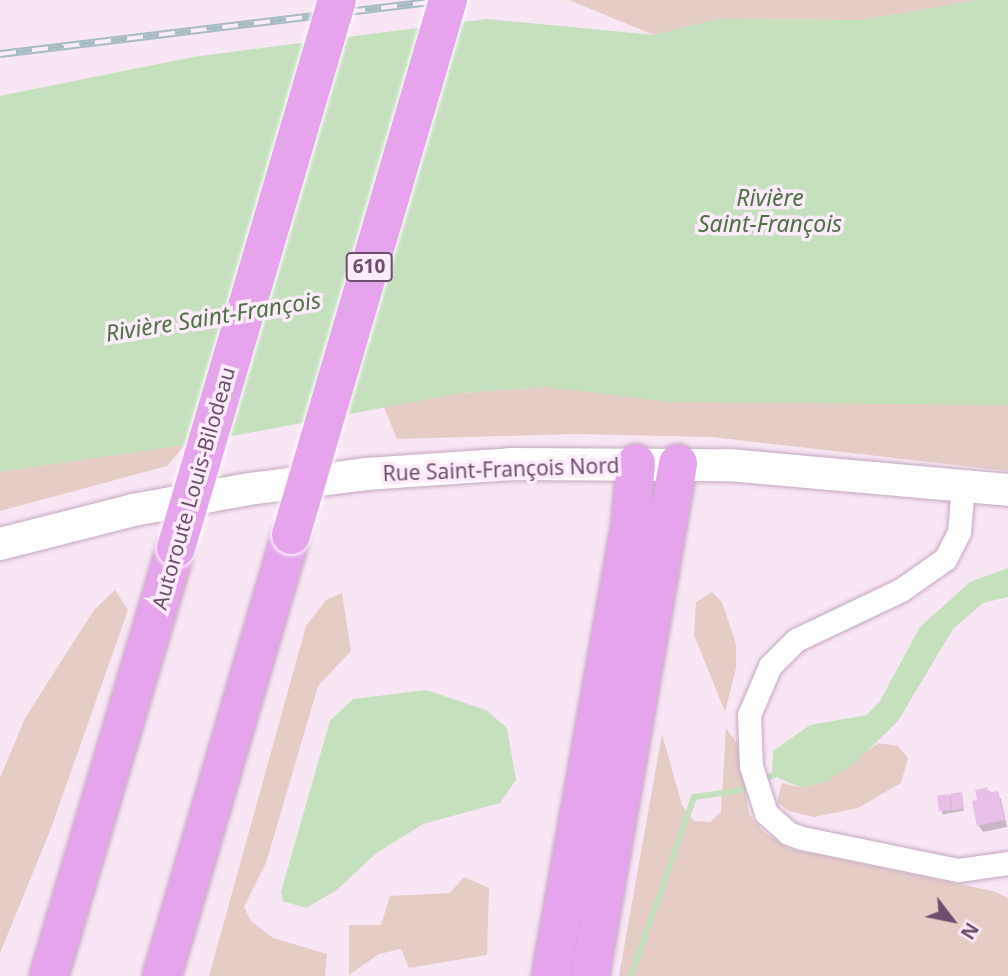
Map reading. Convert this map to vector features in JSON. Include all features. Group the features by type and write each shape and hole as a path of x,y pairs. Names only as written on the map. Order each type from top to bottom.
{"highway":[{"name":"Autoroute Louis-Bilodeau","path":"49,976 337,0"},
{"name":"610","path":"162,976 448,0"},
{"path":"551,976 630,530 636,463"},
{"path":"590,976 678,464"},
{"path":"29,976 74,892"}],"street":[{"name":"Rue Saint-François Nord","path":"0,544 133,510 311,480 511,464 678,464 1008,490"},
{"path":"963,486 959,532 945,559 901,590 796,640 770,666 749,715 751,766 761,802 776,823 812,841 947,869 985,869 1008,863"}],"shaded area":[{"path":"569,0 978,0 863,20 719,19 654,35"},
{"path":"546,387 1008,405 1008,471 712,437 576,434 397,439 384,407 461,393"},
{"path":"185,445 167,466 0,511 0,472"},
{"path":"115,590 128,610 50,831 0,953 0,778 25,718 94,610"},
{"path":"712,592 722,602 736,644 736,668 725,712 694,635 696,602"},
{"path":"342,593 351,651 318,686 266,863 244,907 251,921 273,938 327,954 325,976 209,976 306,626 326,600"},
{"path":"726,728 737,743 749,814 764,832 789,849 993,891 1008,898 1008,976 619,976 662,734 682,805 694,821 710,822 721,812"},
{"path":"878,743 898,746 908,758 901,783 858,808 814,817 789,811 777,802 782,783 802,788 826,782"},
{"path":"464,877 489,888 487,955 409,968 401,949 379,954 349,975 349,925 381,925 390,896 450,893"}],"water":[{"name":"Rivière Saint-François","path":"978,0 1008,0 1008,405 672,402 546,387 461,393 185,445 0,472 0,96 193,57 487,19 654,35 719,19 863,20"},
{"path":"1008,568 1008,597 983,603 953,629 898,721 855,763 826,782 802,788 772,775 773,751 810,725 867,715 880,701 920,627 970,582"},
{"path":"426,690 486,710 507,728 516,780 500,803 423,824 375,854 337,890 306,908 283,901 281,892 330,721 353,699"}],"building":[{"path":"987,787 988,793 998,791 1005,820 977,826 972,801 977,800 975,790"},
{"path":"962,792 964,809 952,810 950,793"},
{"path":"949,794 951,810 939,811 937,795"}],"waterway":[{"path":"631,976 694,797 737,791 778,773"}],"railway":[{"path":"0,54 447,0"}]}
